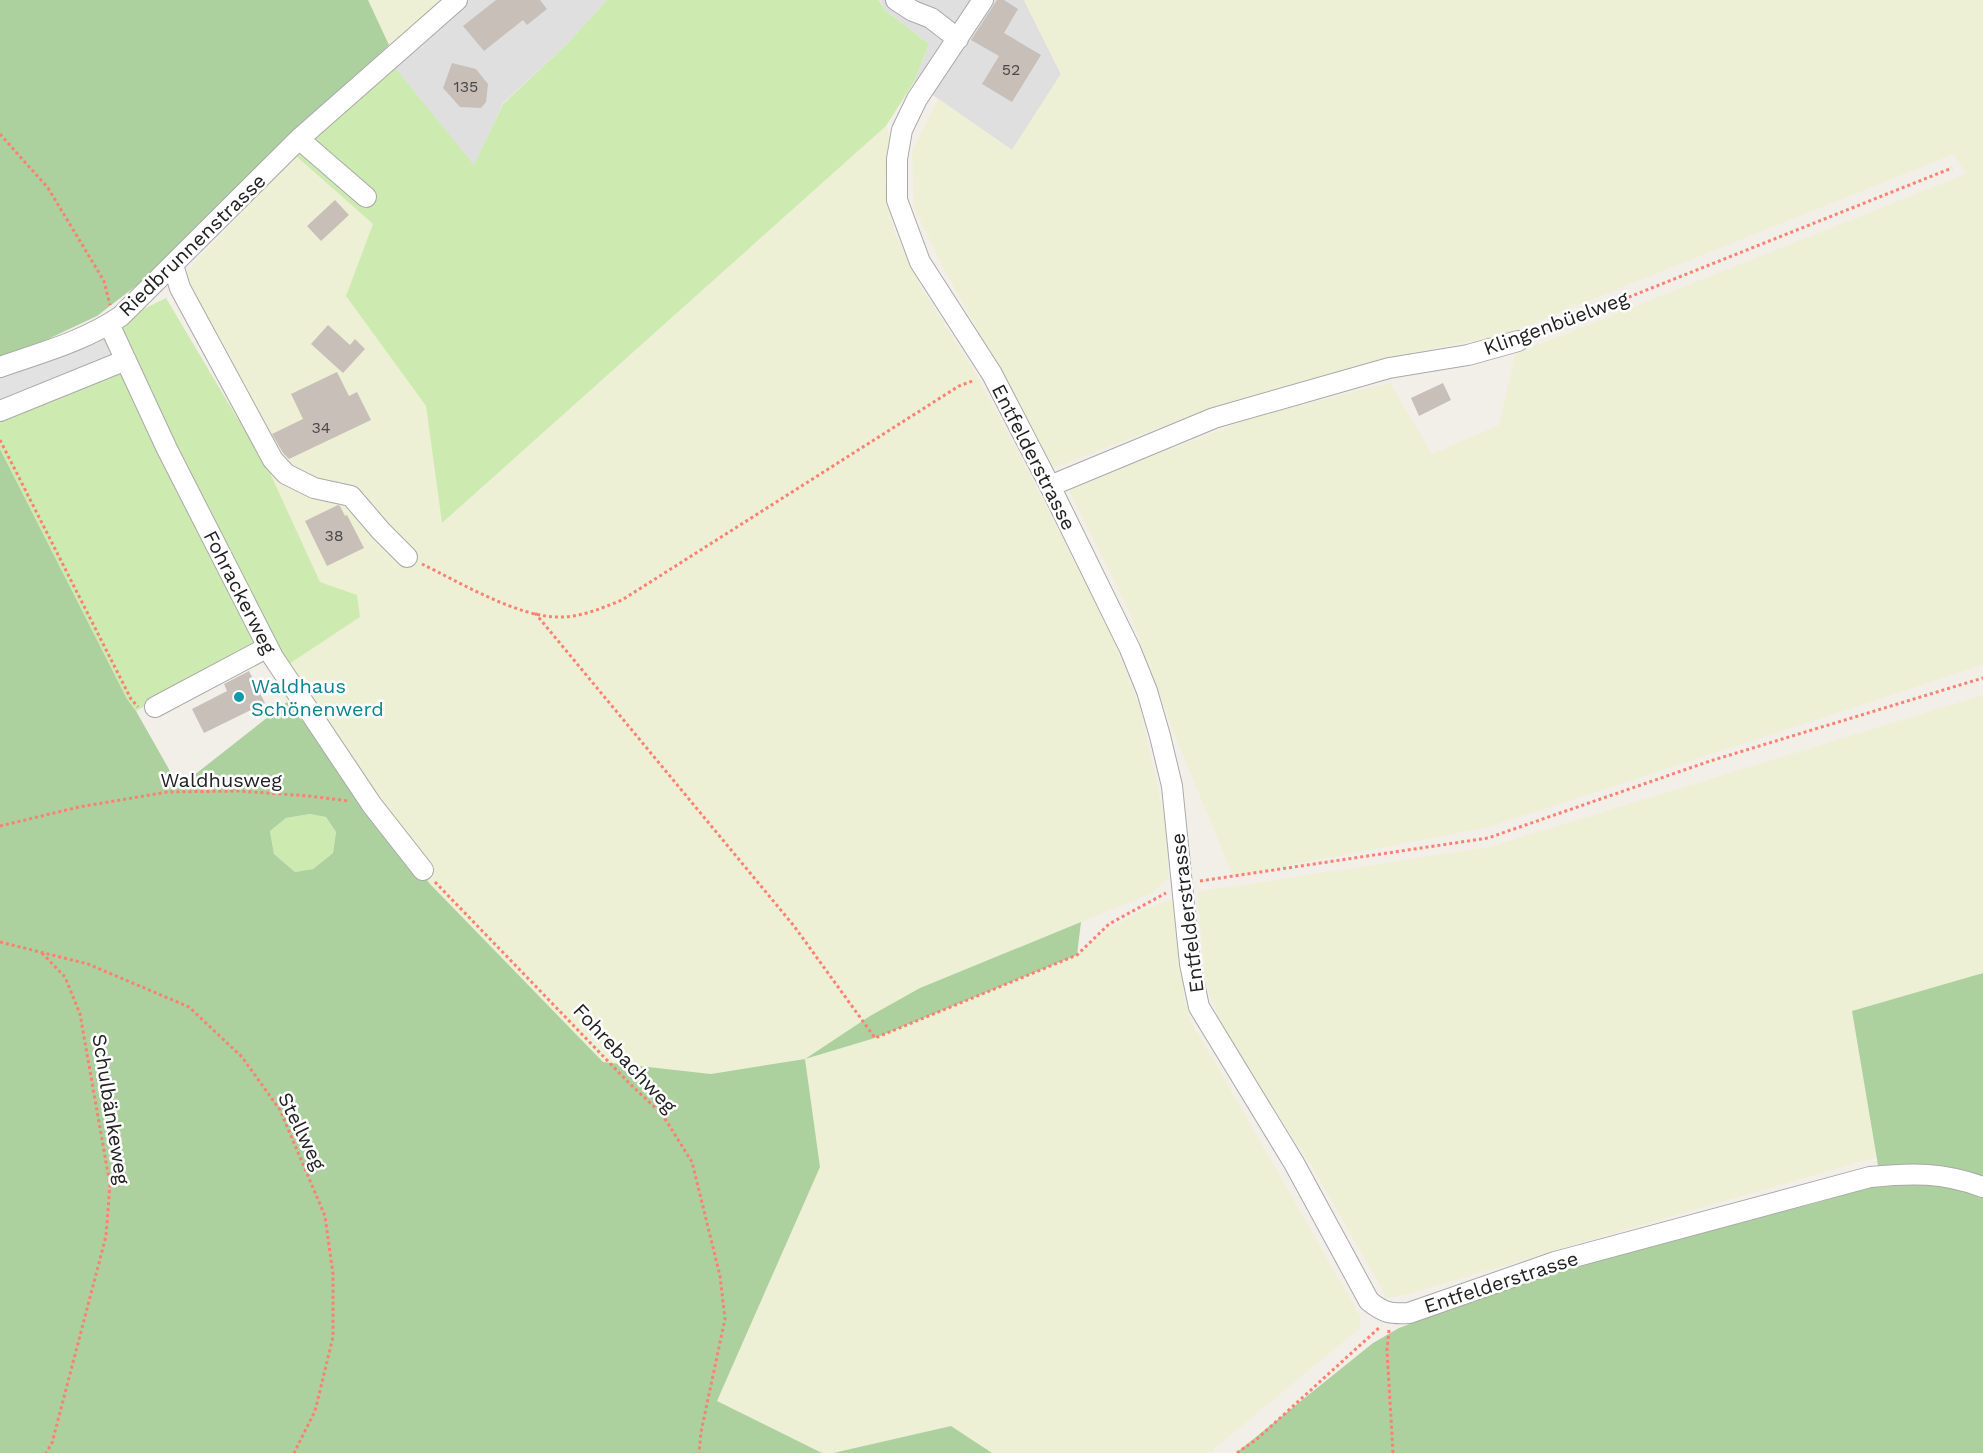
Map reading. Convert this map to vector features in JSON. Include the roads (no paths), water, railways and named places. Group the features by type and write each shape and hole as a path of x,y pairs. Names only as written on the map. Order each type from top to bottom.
{"street":[{"name":"Riedbrunnenstrasse","path":"0,367 60,346 111,323 332,108 457,0"},
{"path":"896,0 913,11 931,18 958,39"},
{"name":"Entfelderstrasse","path":"983,0 917,99 902,130 897,159 897,200 920,262 992,374 1130,649 1147,691 1172,786 1190,964 1199,1007 1294,1162 1369,1301 1380,1310 1391,1314 1408,1313 1556,1262 1870,1177 1914,1173 1962,1179 1983,1187"},
{"path":"299,139 366,197"},
{"path":"173,265 180,288 273,460 286,474 314,488 351,496 407,557"},
{"name":"Fohrackerweg","path":"111,323 172,459 284,676 372,805 423,870"},
{"name":"Klingenbüelweg","path":"1050,486 1153,442 1224,415 1389,369 1468,356 1518,341"},
{"path":"0,411 126,360"},
{"path":"156,707 268,647"}],"place":[{"name":"Waldhaus Schönenwerd","path":"239,697"}]}
